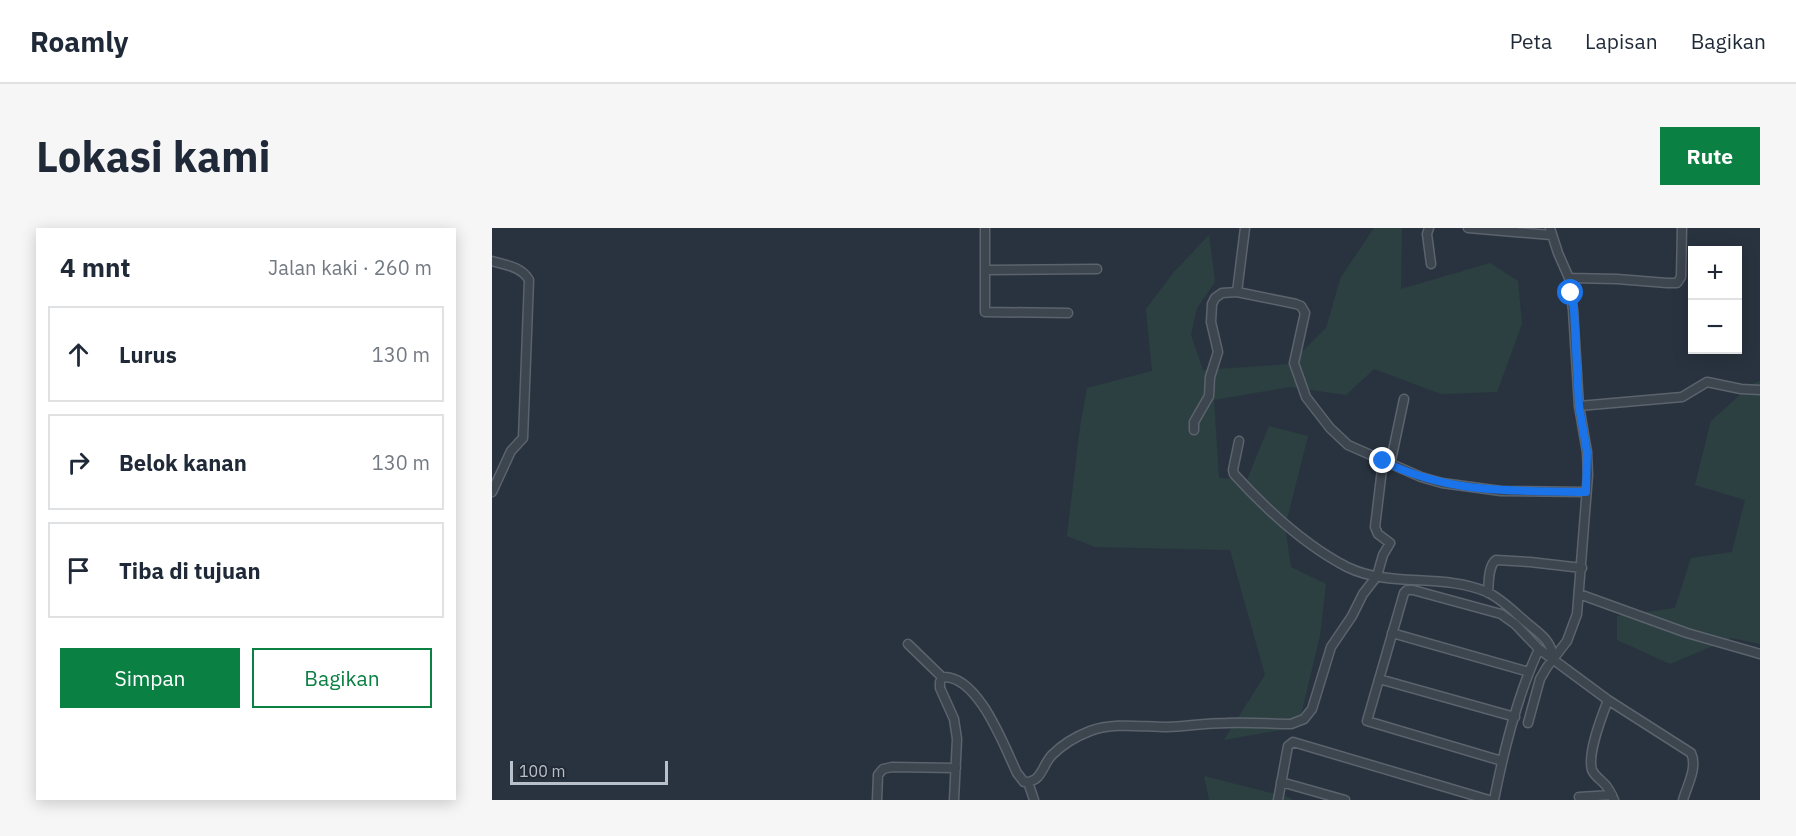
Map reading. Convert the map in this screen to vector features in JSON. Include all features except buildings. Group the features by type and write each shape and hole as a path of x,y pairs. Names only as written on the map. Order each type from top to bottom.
{"street":[{"path":"985,228 985,312 1068,312"},
{"path":"1237,292 1245,228"},
{"path":"1428,228 1431,264"},
{"path":"1468,228 1551,231 1569,278 1574,310 1579,406 1587,452 1578,614 1571,633 1540,679 1528,723"},
{"path":"1569,278 1677,283 1681,277 1683,228"},
{"path":"492,261 525,273 529,280 523,438 510,451 492,492"},
{"path":"985,270 1097,269"},
{"path":"1194,430 1194,422 1208,399 1210,376 1218,352 1211,322 1212,304 1215,298 1222,293 1237,292 1301,306 1305,313 1294,360 1306,397 1330,428 1348,446 1431,480 1468,488 1501,491 1586,492"},
{"path":"1579,406 1682,397 1707,382 1741,389 1760,390"},
{"path":"908,644 942,677 962,683 980,700 1017,773 1024,782 1035,780 1049,758 1060,748 1089,731 1100,728 1299,722 1312,709 1331,647 1352,616 1363,594 1377,576 1383,555 1390,543 1378,534 1375,527 1386,463 1404,399"},
{"path":"1239,441 1234,474 1306,540 1346,566 1377,576 1455,584 1488,593 1502,601 1538,632 1550,645 1553,658"},
{"path":"1488,593 1491,567 1493,561 1496,560 1582,568"},
{"path":"1502,761 1367,721 1404,593 1407,590 1501,614 1515,624 1539,649 1608,700 1691,753 1694,767 1683,800"},
{"path":"1579,594 1687,633 1760,654"},
{"path":"1392,633 1529,672"},
{"path":"1494,800 1502,761 1515,717 1539,649"},
{"path":"942,677 940,688 954,719 957,739 954,800"},
{"path":"1379,679 1515,717"},
{"path":"1579,797 1613,798 1607,786 1592,771 1594,744 1608,700"},
{"path":"1278,800 1288,746 1293,742 1490,800"},
{"path":"878,800 878,775 883,769 892,767 956,768"},
{"path":"1028,782 1034,800"},
{"path":"1281,782 1345,800"}],"green space":[{"path":"1374,228 1402,228 1401,289 1490,263 1518,281 1522,324 1497,392 1441,394 1374,369 1346,395 1290,387 1214,400 1219,478 1247,480 1269,426 1308,436 1285,527 1291,567 1326,584 1320,636 1298,727 1224,740 1265,675 1230,550 1095,547 1067,536 1087,388 1152,371 1146,309 1174,272 1209,235 1215,282 1197,308 1191,335 1203,370 1290,364 1326,328 1341,277"},
{"path":"1760,381 1760,644 1732,638 1670,664 1617,640 1617,616 1675,608 1691,558 1732,552 1745,500 1695,485 1711,421 1752,384"},
{"path":"1204,776 1291,798 1292,800 1209,800"}],"route":[{"path":"1383,461 1421,477 1457,486 1501,491 1586,492 1587,452 1579,406 1571,293"}]}
